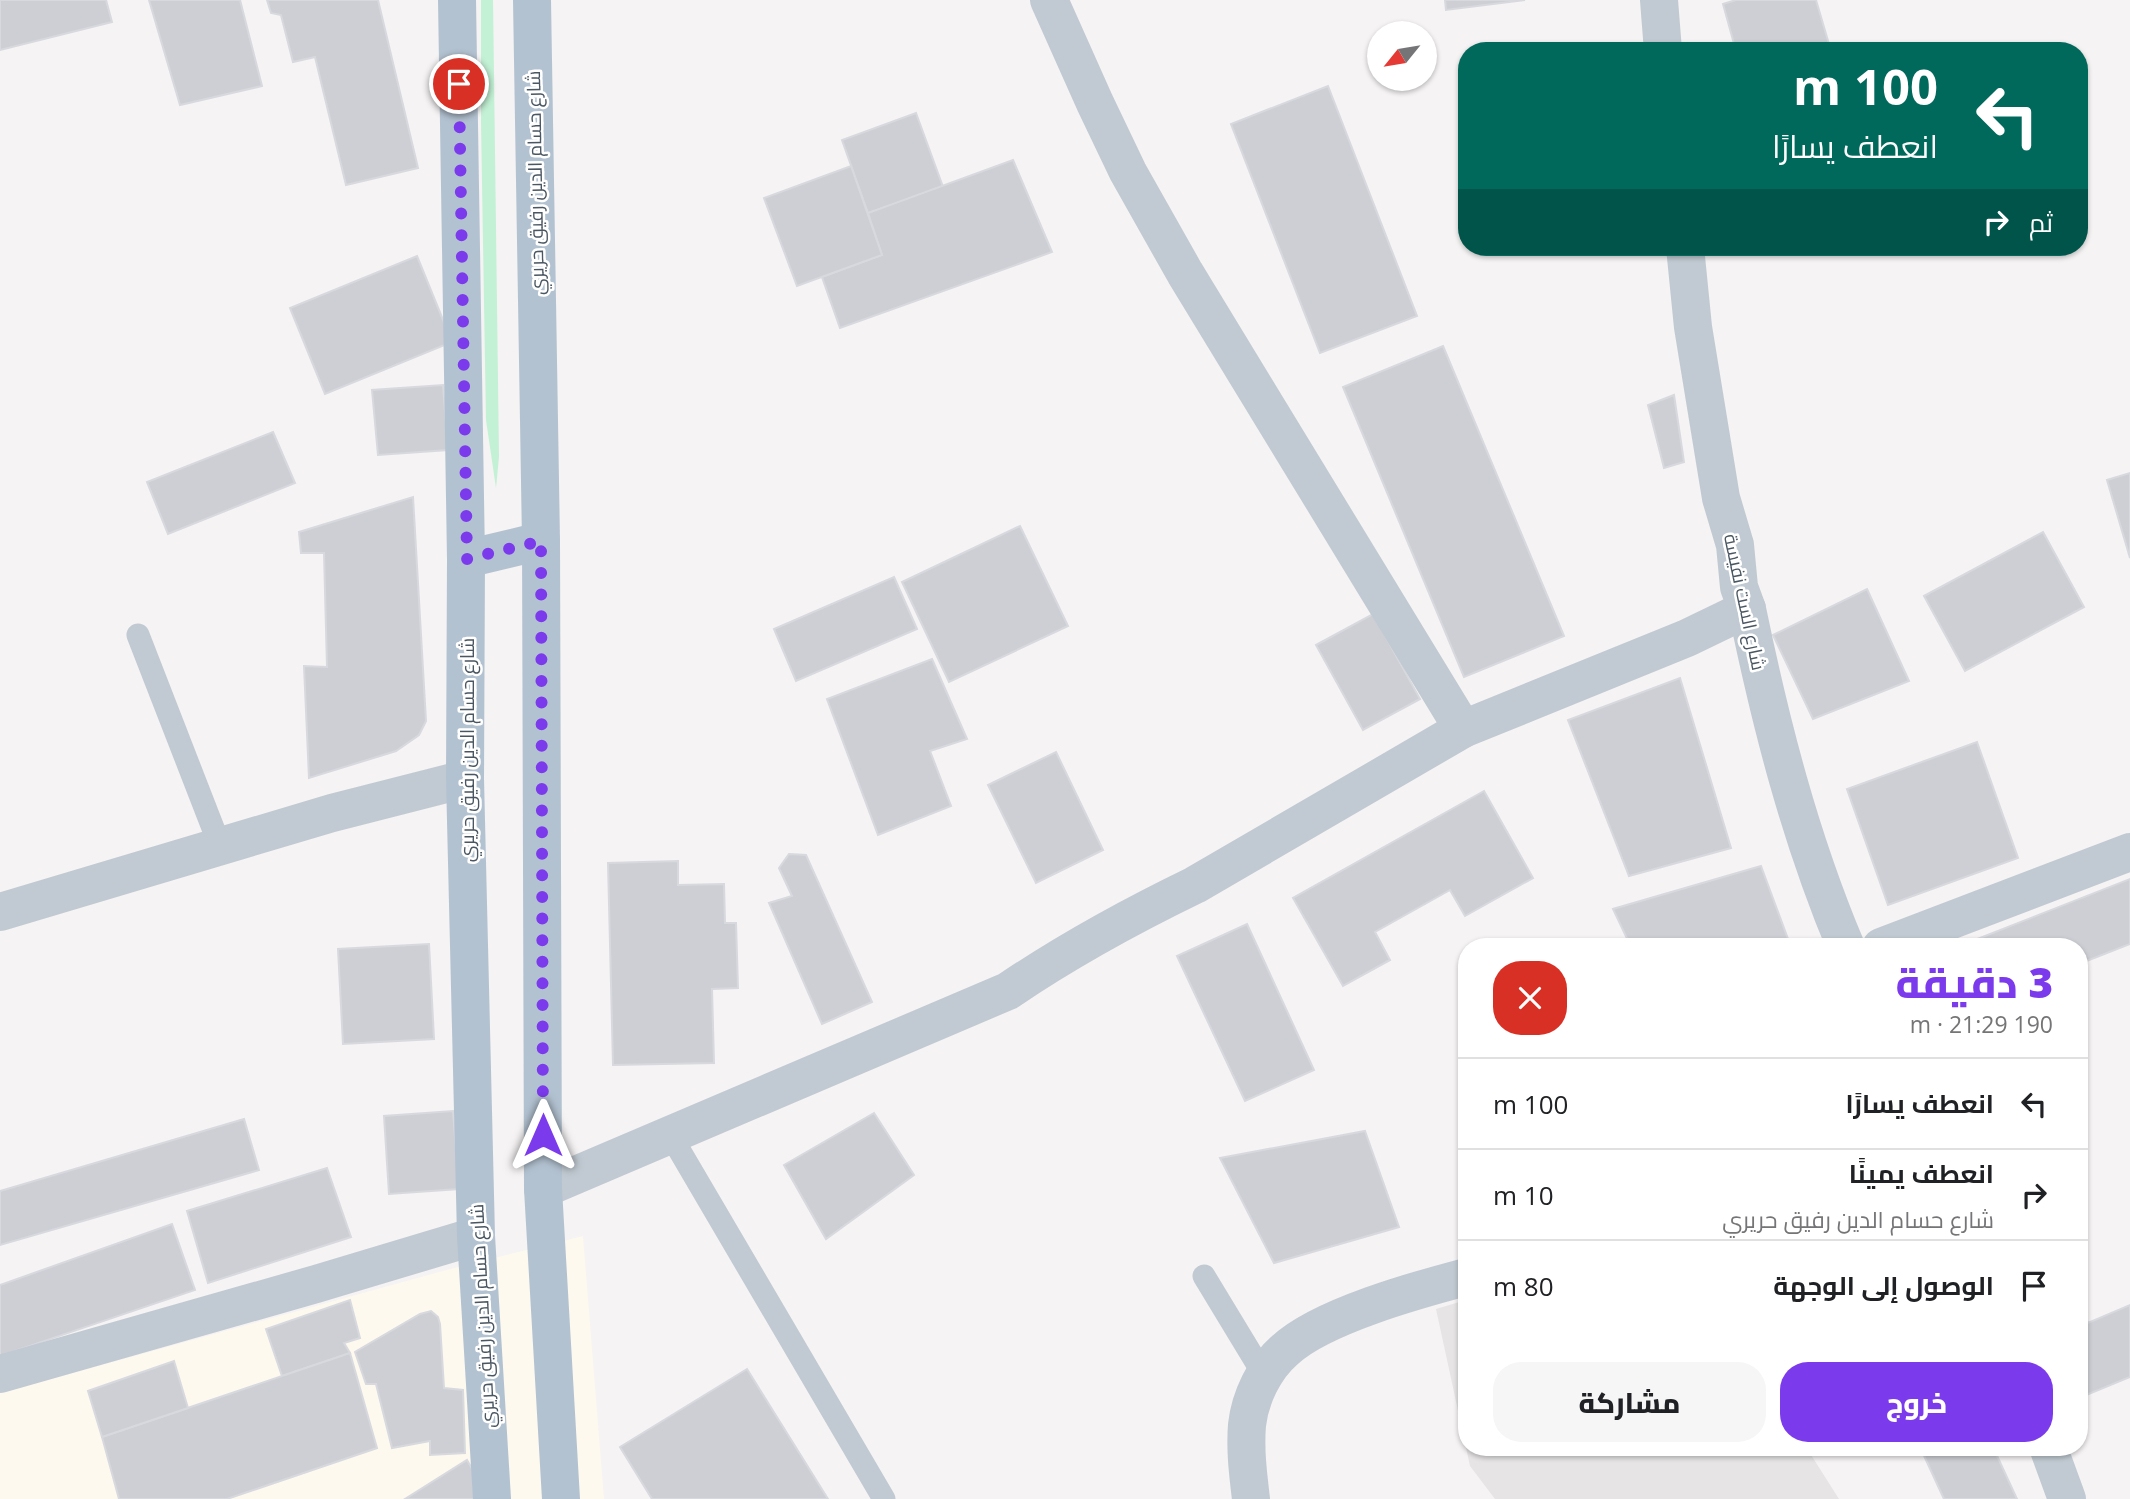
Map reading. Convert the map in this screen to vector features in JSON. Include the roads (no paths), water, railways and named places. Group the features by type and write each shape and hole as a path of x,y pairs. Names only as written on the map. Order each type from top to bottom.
{"main road":[{"name":"شارع حسام الدين رفيق حريري","path":"457,0 467,559 465,779 476,1236 492,1499"},
{"name":"شارع حسام الدين رفيق حريري","path":"532,0 541,541 543,1189 561,1499"},
{"path":"467,559 541,541"}],"street":[{"path":"1049,0 1134,183 1185,273 1464,729"},
{"path":"1659,0 1662,42"},
{"name":"شارع الست نفيسة","path":"1686,256 1693,327 1721,498 1735,545 1739,587 1747,609 1782,765 1842,938"},
{"path":"543,1189 1008,991 1041,969 1155,905 1195,886 1464,729 1687,638 1747,609"},
{"path":"0,912 332,813 465,779"},
{"path":"1905,938 2130,852"},
{"path":"0,1374 476,1236"},
{"path":"1251,1499 1246,1457 1247,1423 1253,1399 1264,1375 1285,1350 1317,1329 1357,1311 1458,1279"},
{"path":"2051,1456 2067,1499"}],"lane":[{"path":"138,635 220,846"},
{"path":"671,1136 884,1499"},
{"path":"1204,1276 1264,1375"}]}
